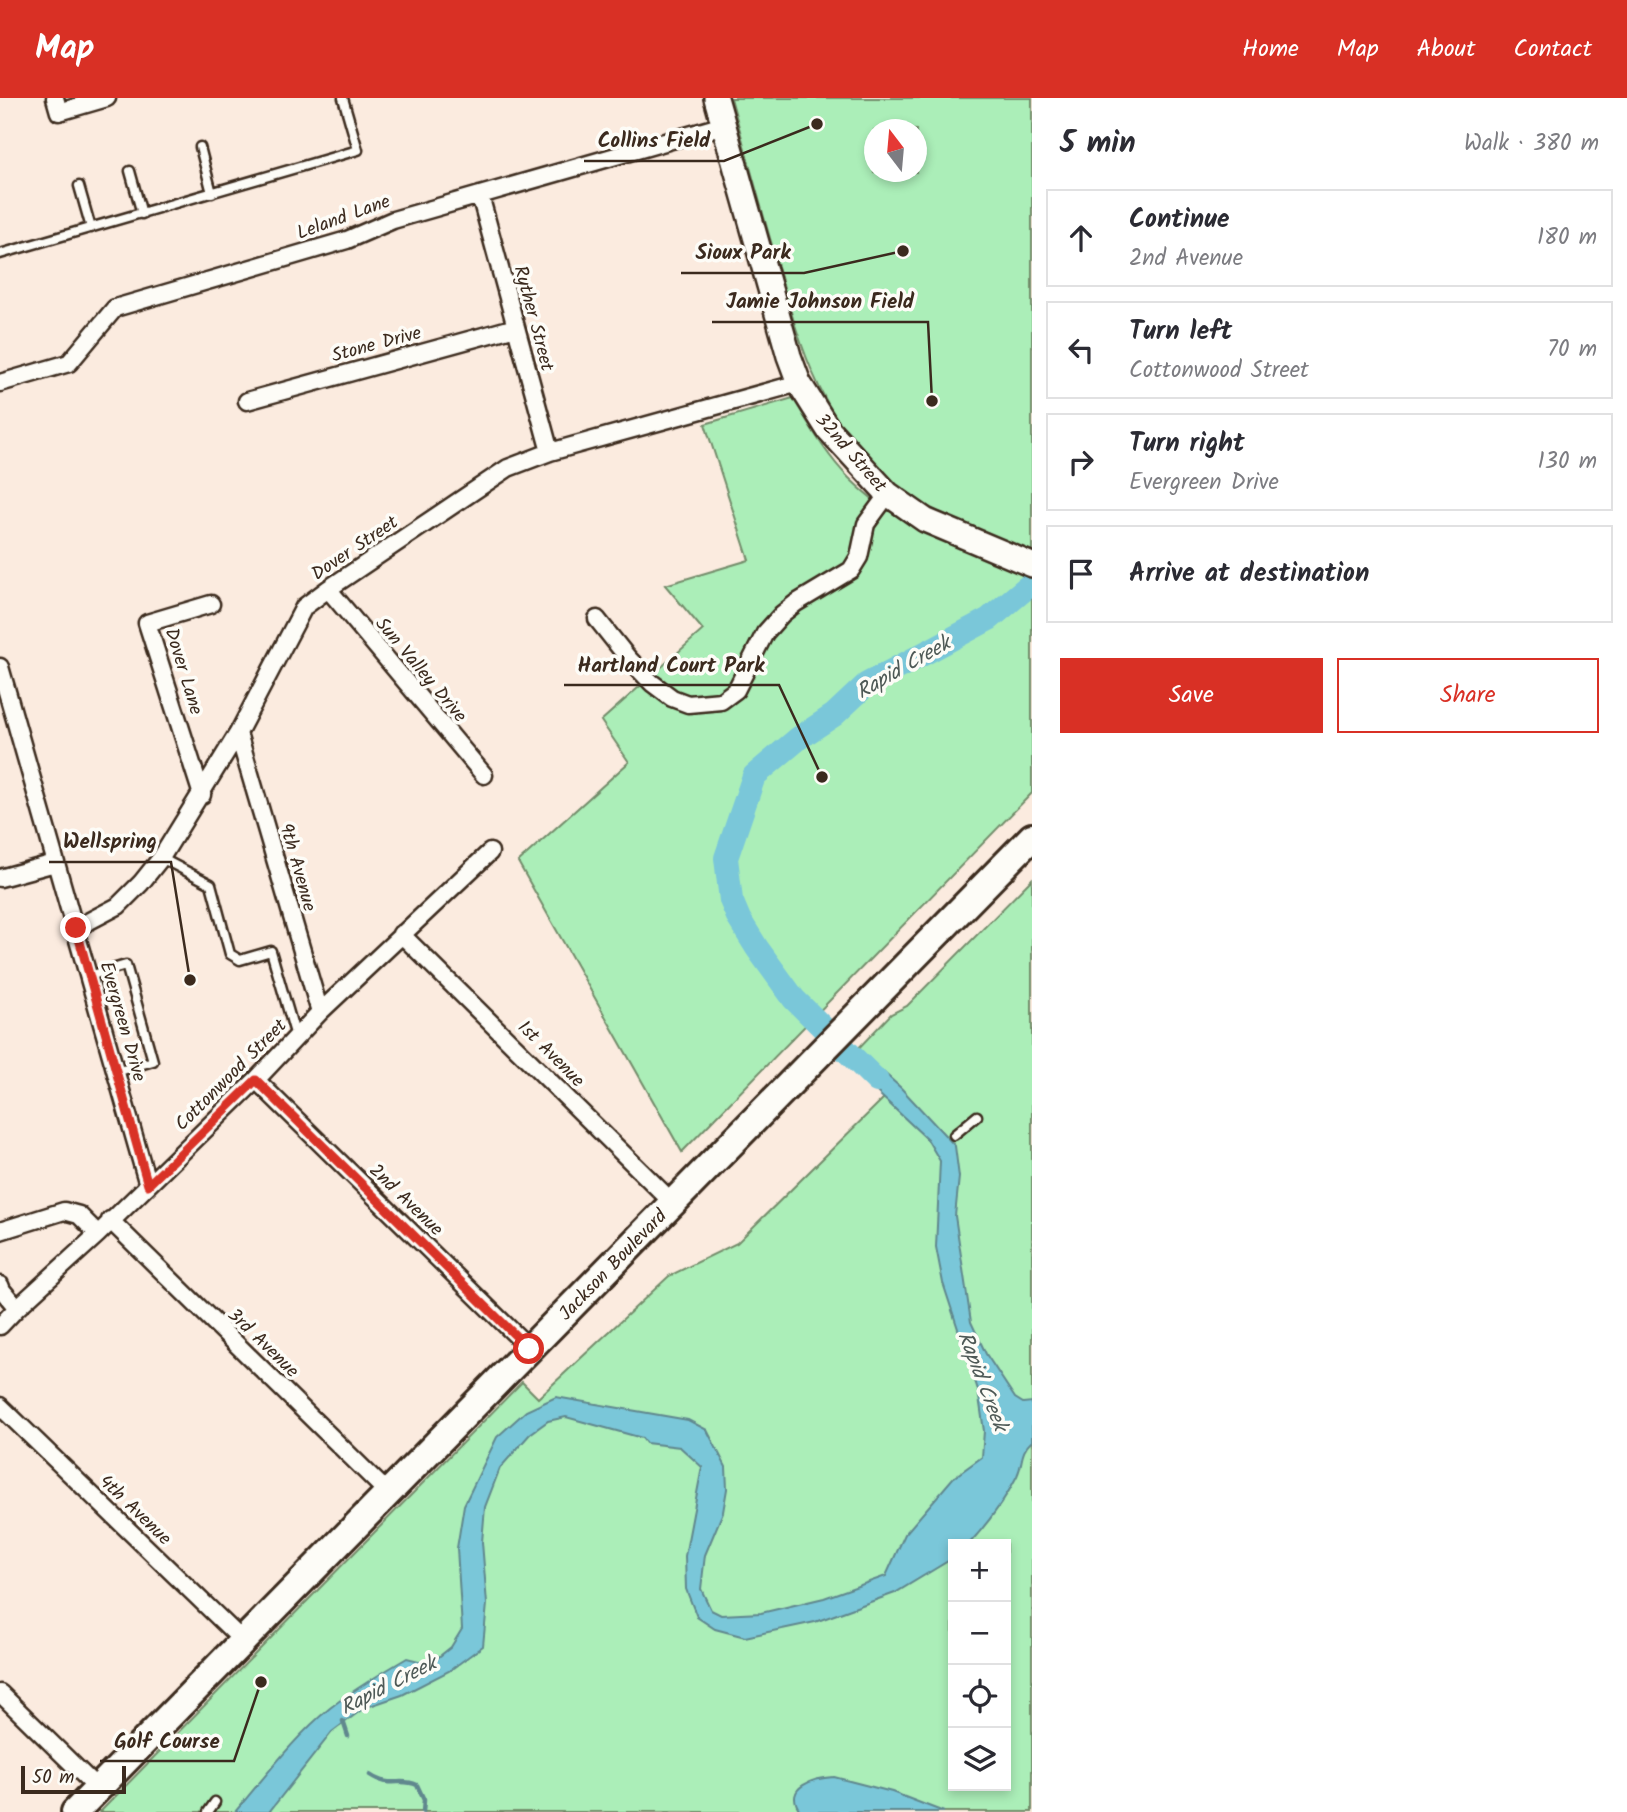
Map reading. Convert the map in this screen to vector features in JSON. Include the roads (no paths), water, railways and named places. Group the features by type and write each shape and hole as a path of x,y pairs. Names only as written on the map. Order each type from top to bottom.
{"main road":[{"name":"Jackson Boulevard","path":"75,1812 1032,837"}],"street":[{"path":"57,105 107,98"},
{"name":"32nd Street","path":"716,98 789,356 799,383 828,429 888,494 925,520 1024,562"},
{"name":"Leland Lane","path":"0,383 69,363 116,308 347,240 393,219 724,125"},
{"name":"Ryther Street","path":"480,195 550,452"},
{"name":"Stone Drive","path":"247,401 516,327"},
{"name":"Dover Street","path":"76,928 118,906 161,858 238,733 304,607 508,468 550,452 799,383"},
{"path":"597,619 652,683 672,698 688,704 721,701 736,690 765,633 782,614 851,570 859,557 866,524 888,494"},
{"name":"Sun Valley Drive","path":"328,589 484,775"},
{"name":"Dover Lane","path":"202,794 147,623 211,604"},
{"name":"Evergreen Drive","path":"0,667 148,1185"},
{"name":"9th Avenue","path":"238,733 320,1012"},
{"name":"Cottonwood Street","path":"0,1326 256,1080 320,1012 490,852"},
{"path":"0,878 55,863"},
{"name":"1st Avenue","path":"401,934 672,1202"},
{"name":"2nd Avenue","path":"256,1080 529,1349"},
{"path":"0,1231 64,1211 79,1215 98,1234"},
{"name":"3rd Avenue","path":"110,1220 388,1493"},
{"path":"0,1285 16,1308"},
{"name":"4th Avenue","path":"0,1406 243,1641"},
{"path":"0,1693 98,1789"}],"lane":[{"path":"0,254 358,150 343,98"},
{"path":"200,147 212,193"},
{"path":"130,171 142,214"},
{"path":"79,186 91,228"},
{"path":"161,858 211,884 230,954 240,960 271,951 296,1038"},
{"path":"89,976 126,965 147,1037 153,1061 116,1072"},
{"path":"954,1135 977,1116"},
{"path":"208,1812 215,1802"}],"water":[{"path":"861,1052 901,1088 955,1146 959,1177 955,1216 971,1322 986,1354 1015,1398 1023,1403 1032,1402 1032,1441 1025,1449 1012,1486 983,1528 973,1539 948,1539 948,1561 895,1593 815,1622 745,1637 715,1629 697,1617 686,1589 685,1556 702,1467 680,1447 646,1443 642,1438 566,1417 548,1421 530,1434 500,1468 485,1507 482,1542 487,1604 483,1646 449,1671 402,1695 364,1708 332,1732 269,1812 235,1812 292,1744 339,1701 407,1658 423,1662 436,1659 451,1647 462,1629 457,1548 464,1505 497,1437 526,1411 556,1397 688,1420 707,1430 726,1467 727,1489 723,1512 705,1555 701,1589 711,1610 721,1615 761,1613 824,1598 886,1576 905,1534 953,1478 982,1457 984,1431 978,1390 943,1283 936,1247 940,1161 927,1139 848,1065"},
{"path":"834,1777 892,1792 944,1812 801,1812 795,1796 798,1790 818,1779"}],"waterway":[{"name":"Rapid Creek","path":"877,1081 794,999 757,948 731,900 726,858 754,776 799,738 834,715 867,684 989,619 1032,583"},
{"path":"343,1721 348,1736"},
{"path":"370,1775 384,1781 417,1785 424,1800 423,1812"}],"place":[{"name":"Collins Field","path":"817,124"},
{"name":"Sioux Park","path":"903,251"},
{"name":"Jamie Johnson Field","path":"932,401"},
{"name":"Hartland Court Park","path":"822,777"},
{"name":"Wellspring","path":"190,980"},
{"name":"Golf Course","path":"261,1682"}]}
